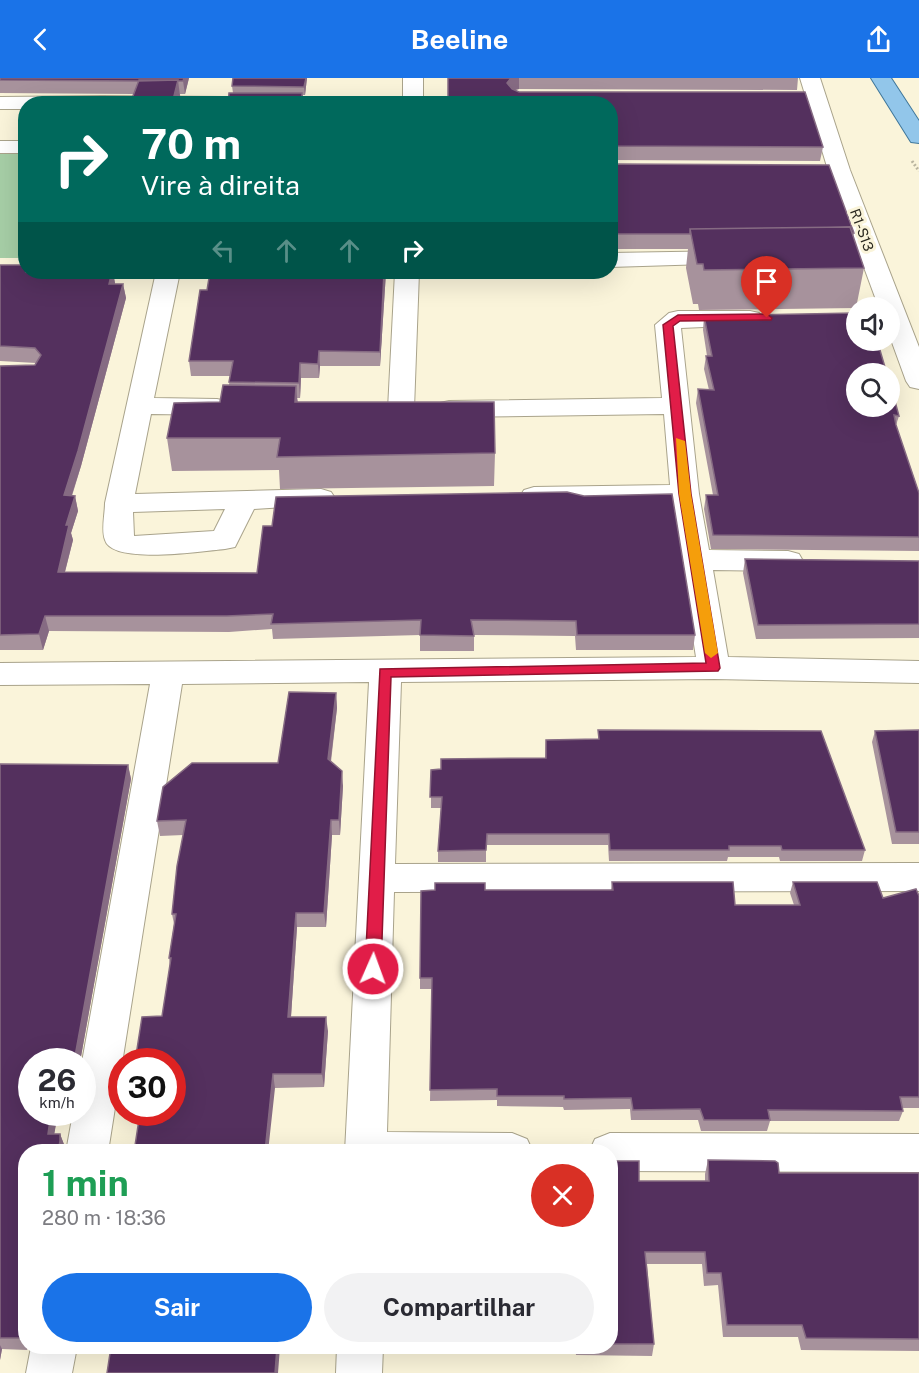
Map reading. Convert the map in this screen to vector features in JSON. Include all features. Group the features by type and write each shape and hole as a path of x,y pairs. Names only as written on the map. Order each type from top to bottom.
{"main road":[{"path":"881,78 919,137"}],"street":[{"path":"413,78 413,96"},
{"path":"793,98 813,88"},
{"name":"R1-S13","path":"813,88 828,170 872,257 886,297"},
{"path":"1,94 23,96"},
{"path":"0,147 18,147"},
{"path":"848,257 872,257"},
{"path":"618,260 753,258"},
{"path":"166,279 118,503 119,540 129,546 225,540 244,499"},
{"path":"406,279 389,409 676,406"},
{"path":"714,668 685,494 668,325 678,318 773,317"},
{"name":"R1-S13","path":"900,334 919,381"},
{"path":"138,406 246,407"},
{"path":"506,496 685,494"},
{"path":"118,503 351,498"},
{"path":"697,560 814,561"},
{"path":"0,674 714,668 919,672"},
{"path":"366,1144 385,672"},
{"path":"88,1144 168,674"},
{"path":"376,878 919,877"},
{"path":"618,1152 919,1154"},
{"path":"49,1373 53,1354"},
{"path":"359,1373 360,1354"}],"green space":[{"path":"0,153 18,153 18,258 0,258"}],"building":[{"path":"0,78 184,78 183,81 139,81 0,80"},
{"path":"233,78 306,78 304,87 232,86"},
{"path":"448,78 511,78 507,83 519,92 805,92 823,147 618,146 618,96 448,96"},
{"path":"139,80 178,80 174,96 133,96"},
{"path":"229,93 302,93 302,96 229,96"},
{"path":"618,164 829,165 854,233 850,227 690,229 690,234 618,234"},
{"path":"850,227 864,268 704,270 703,264 697,264 690,229"},
{"path":"0,265 18,265 18,279 110,279 109,284 123,284 64,495 75,496 66,525 69,525 58,572 257,573 263,526 272,526 276,497 567,492 584,496 672,494 695,635 577,635 576,621 471,620 474,636 420,635 421,620 271,624 273,614 45,616 39,634 0,635 0,366 35,365 41,355 35,348 0,346"},
{"path":"209,279 384,279 380,352 319,351 318,364 300,363 299,383 229,382 233,361 189,361 200,290 207,290"},
{"path":"846,313 846,351 880,351 884,363 846,363 846,417 894,417 919,493 919,537 713,535 706,495 718,495 698,389 714,390 706,356 712,356 704,316"},
{"path":"223,385 296,386 295,402 494,402 495,453 277,457 280,438 167,438 174,403 220,402"},
{"path":"745,559 919,561 919,624 758,625"},
{"path":"289,692 336,693 328,759 342,771 339,820 331,820 324,913 296,913 288,1017 326,1017 322,1074 273,1074 266,1144 135,1144 138,1126 186,1126 186,1048 137,1048 142,1017 162,1016 176,914 172,914 177,866 186,820 157,821 163,787 192,763 278,763"},
{"path":"598,730 821,731 865,850 782,850 781,846 729,846 729,850 610,850 609,834 487,834 486,850 438,851 442,797 430,797 431,770 441,769 441,759 546,758 546,740 599,739"},
{"path":"919,730 919,832 896,832 875,731"},
{"path":"0,764 128,765 77,1048 18,1048 18,1126 49,1126 48,1134 60,1134 60,1141 59,1144 18,1144 18,1338 0,1338"},
{"path":"612,882 733,882 735,905 800,905 793,882 877,882 883,898 916,889 919,896 919,1097 900,1097 903,1111 768,1110 770,1120 704,1120 700,1109 633,1110 631,1098 564,1099 564,1096 497,1096 497,1089 430,1090 432,978 420,978 421,891 435,890 435,883 485,883 485,890 613,890"},
{"path":"708,1160 775,1161 778,1163 779,1173 919,1173 919,1339 806,1338 802,1325 727,1325 721,1273 707,1273 705,1252 645,1252 654,1344 618,1344 618,1161 639,1161 639,1181 709,1181"},
{"path":"110,1354 276,1354 275,1373 107,1373"}],"slow traffic":[{"path":"680,441 685,494 711,653"}],"route":[{"path":"373,969 385,672 714,668 685,494 668,325 678,318 767,318"}]}
